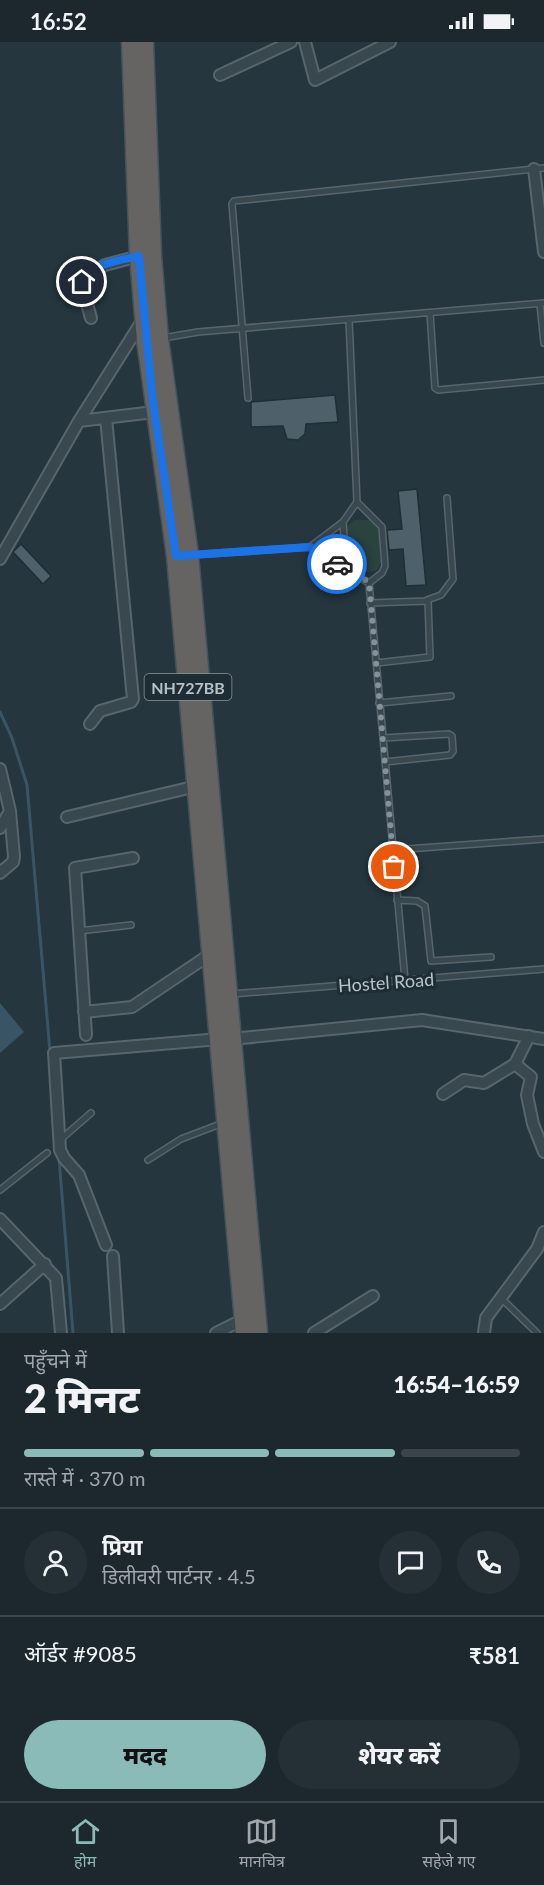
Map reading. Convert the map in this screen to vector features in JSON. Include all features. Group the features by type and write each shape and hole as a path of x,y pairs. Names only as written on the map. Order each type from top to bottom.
{"highway":[{"name":"NH727BB","path":"131,42 139,256 150,314 159,339 182,556 226,1039 248,1322"},
{"name":"NH727BB","path":"144,42 152,255 150,314 154,412 182,556 197,786 212,953 222,995"},
{"name":"NH727BB","path":"226,1039 227,1121 248,1322 258,1333"}],"street":[{"path":"220,75 291,42"},
{"path":"305,42 315,80 390,42"},
{"path":"539,169 544,252"},
{"path":"91,318 82,286 84,277 105,265 139,256"},
{"path":"0,559 79,421 150,314"},
{"path":"79,421 154,412"},
{"path":"90,724 99,711 131,702 133,699 106,418"},
{"path":"0,769 10,811 14,857 0,873"},
{"path":"67,818 197,786"},
{"path":"0,828 10,811"},
{"path":"86,1035 75,868 133,858"},
{"path":"84,1012 132,1007 212,953"},
{"path":"106,1245 79,1175 62,1154 53,1058 55,1052 226,1039 422,1020 544,1039"},
{"path":"443,1094 465,1080 484,1083 515,1064 529,1036"},
{"path":"515,1064 532,1078 528,1100 533,1124 544,1152"},
{"path":"0,1219 56,1278 61,1333"},
{"path":"484,1333 486,1318 500,1297 541,1248 544,1232"},
{"path":"113,1256 118,1333"},
{"path":"0,1304 45,1264"},
{"path":"314,1333 373,1296"},
{"path":"216,1333 248,1322"}],"lane":[{"path":"248,398 232,204 234,201 539,169"},
{"path":"159,339 241,328 542,303 544,343"},
{"path":"430,313 435,388 438,390 544,380"},
{"path":"182,556 310,547 343,522 357,502 349,320"},
{"path":"370,603 427,600 443,593 453,579 447,498"},
{"path":"357,502 382,527 385,566 382,573 369,582"},
{"path":"343,522 345,570"},
{"path":"310,547 345,570 369,582"},
{"path":"369,582 405,981"},
{"path":"376,663 430,657 427,600"},
{"path":"379,703 451,696"},
{"path":"382,738 449,734 452,736 453,751 450,755 385,762"},
{"path":"393,850 544,839"},
{"path":"397,900 420,901 425,906 431,961 491,957"},
{"path":"79,931 131,925"},
{"name":"Hostel Road","path":"222,995 544,969"},
{"path":"60,1141 91,1113"},
{"path":"148,1160 181,1139 227,1121"},
{"path":"0,1190 47,1153"},
{"path":"500,1297 537,1333"}],"green space":[{"path":"354,520 371,520 380,532 383,551 376,571 357,573 347,565 346,528"}],"water":[{"path":"0,1003 24,1032 0,1053"}],"building":[{"path":"335,395 338,422 306,424 305,434 298,440 287,439 283,426 251,427 251,402"},
{"path":"417,489 426,585 406,586 403,549 389,550 387,530 402,529 398,491"},
{"path":"21,544 51,576 43,584 13,552"}],"waterway":[{"path":"0,712 12,738 27,785 50,1052"},
{"path":"59,1158 73,1333"}],"way so far":[{"path":"337,564 369,582 394,867"}],"route":[{"path":"82,282 84,277 95,269 139,256 154,412 176,556 310,547 337,564"}]}
